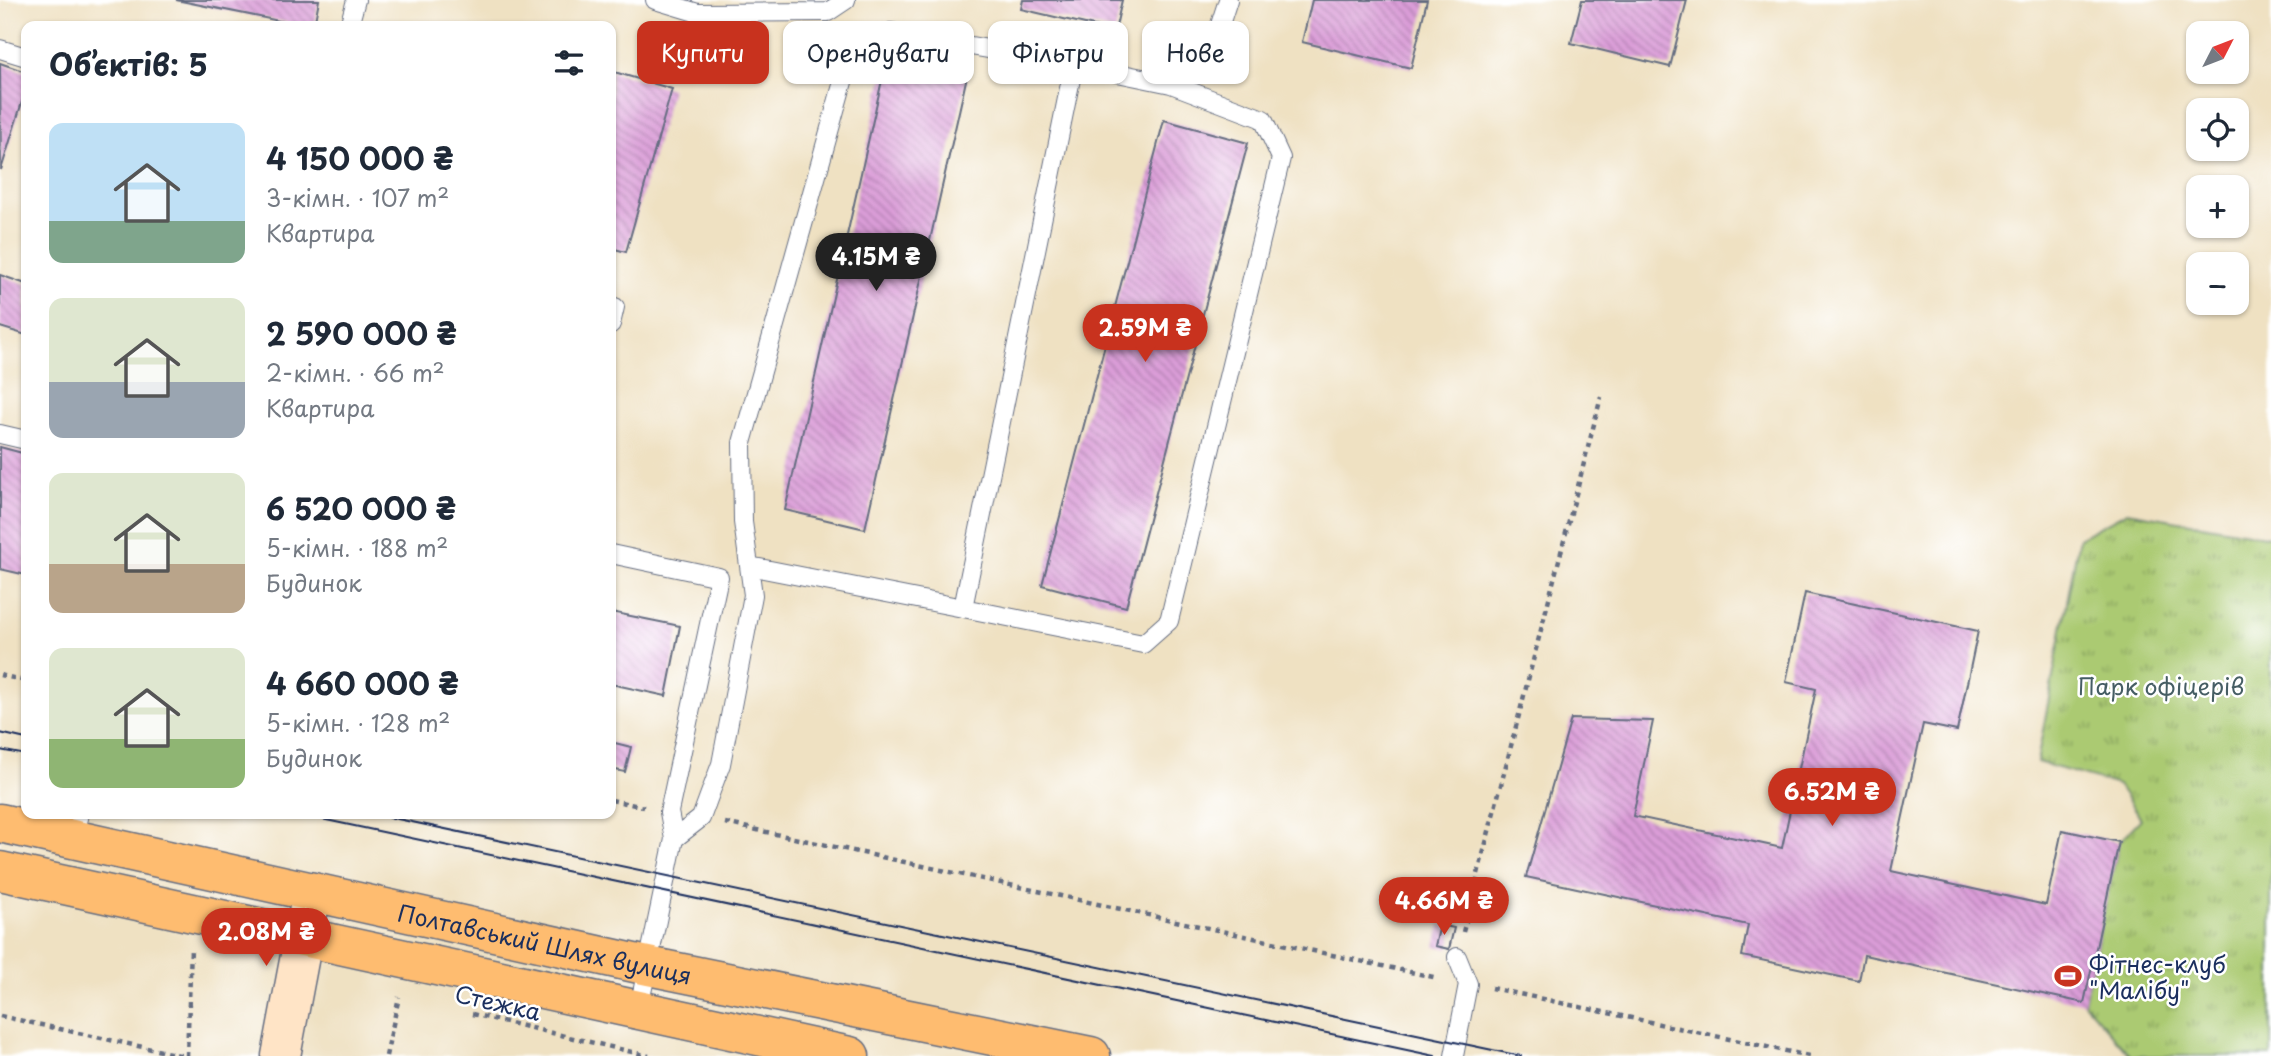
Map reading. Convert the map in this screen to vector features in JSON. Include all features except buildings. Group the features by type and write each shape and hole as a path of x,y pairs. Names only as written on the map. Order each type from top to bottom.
{"main road":[{"name":"Полтавський Шлях вулиця","path":"0,823 76,827 312,892 648,966 1091,1056"},
{"name":"Полтавський Шлях вулиця","path":"0,871 850,1056"}],"street":[{"path":"281,1056 312,892"}],"lane":[{"path":"350,21 356,0"},
{"path":"655,0 698,13 828,12 846,0"},
{"path":"1221,21 1228,0"},
{"path":"674,839 701,818 721,764 752,596 743,522 743,443 851,53 891,32 988,49"},
{"path":"0,49 21,55"},
{"path":"963,608 1070,84"},
{"path":"749,566 1143,644 1169,621 1281,158 1264,119 1171,84"},
{"path":"0,434 21,439"},
{"path":"616,555 719,577 669,812 674,839 638,1012"},
{"path":"1454,1056 1468,984 1457,957"}],"path":[{"path":"1457,957 1601,397"},
{"path":"0,675 21,680"},
{"path":"616,801 669,812"},
{"path":"701,818 1810,1056"},
{"path":"0,1016 185,1056 191,945"},
{"path":"386,1056 397,997 410,1000"},
{"name":"Стежка","path":"463,1012 649,1056"}],"green space":[{"name":"Парк офіцерів","path":"2127,512 2271,537 2271,1056 2131,1056 2084,1003 2119,842 2141,819 2118,785 2037,762 2079,538"}],"tram line":[{"path":"0,733 21,738"},
{"path":"0,750 21,754"},
{"path":"321,819 1435,1056"},
{"path":"398,819 1521,1056"}],"place":[{"name":"Фітнес-клуб \"Малібу\"","path":"2068,976"}]}
